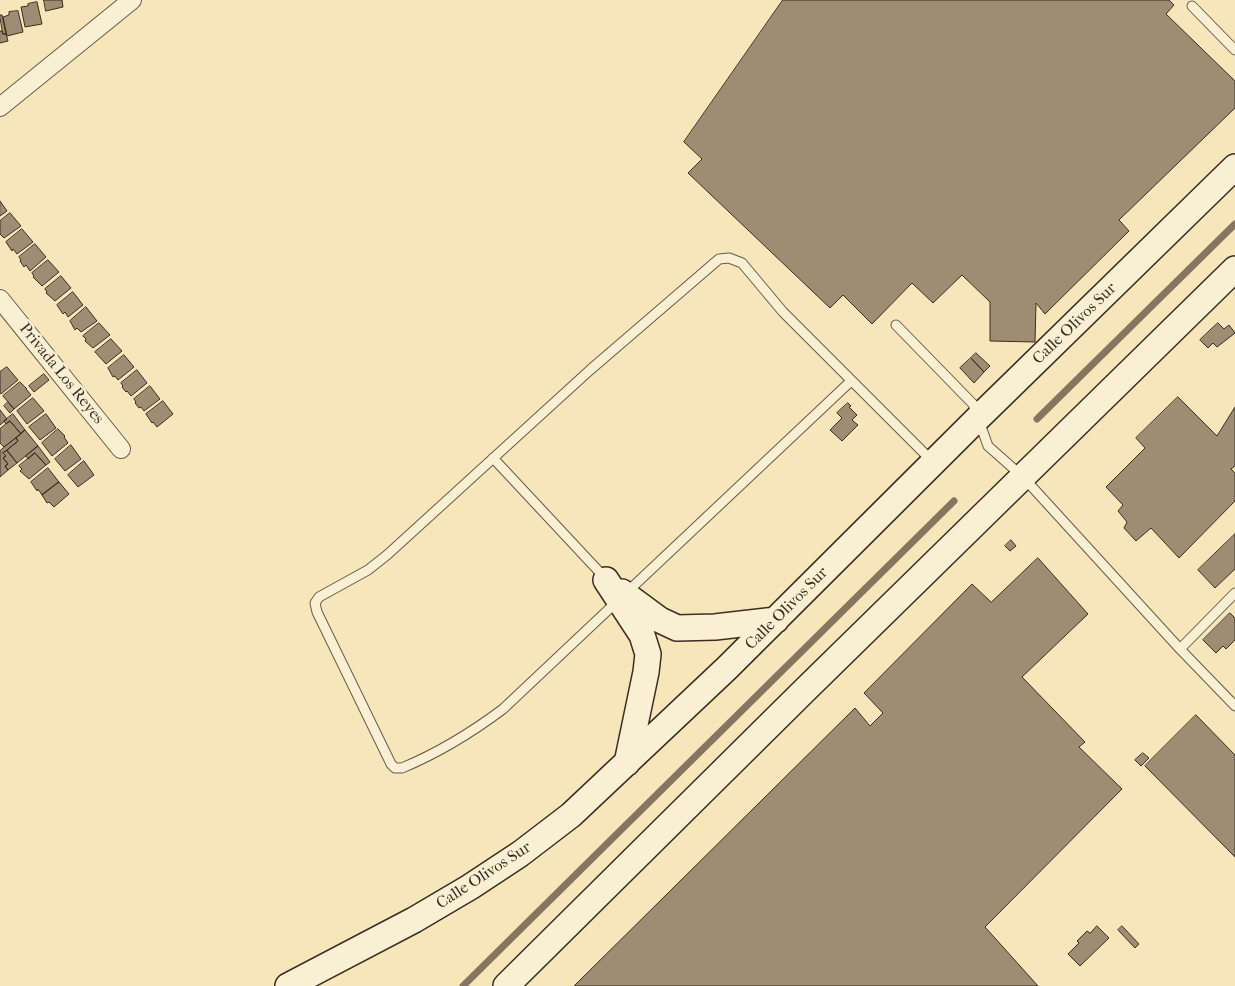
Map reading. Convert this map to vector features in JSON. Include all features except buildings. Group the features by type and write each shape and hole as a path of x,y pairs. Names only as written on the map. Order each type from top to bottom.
{"main road":[{"name":"Calle Olivos Sur","path":"288,986 414,920 470,887 520,854 571,815 776,620 1235,166"},
{"path":"506,986 1235,269"},
{"path":"617,590 660,620 677,628 715,627 776,620"},
{"path":"617,590 642,635 648,654 627,763"},
{"path":"648,654 677,628"}],"street":[{"path":"0,106 132,0"},
{"name":"Privada Los Reyes","path":"0,299 121,449"}],"lane":[{"path":"1192,6 1235,50"},
{"path":"851,381 617,590 502,709 473,731 442,750 402,768 395,768 391,764 317,612 315,603 319,597 368,570 388,555 590,370 719,259 729,258 742,263 782,312 934,463"},
{"path":"896,324 972,404 988,446 1023,476 1180,649 1235,706"},
{"path":"493,458 617,590"},
{"path":"1180,649 1235,593"}],"waterway":[{"path":"1037,419 1235,224"},
{"path":"463,986 954,501"}]}
